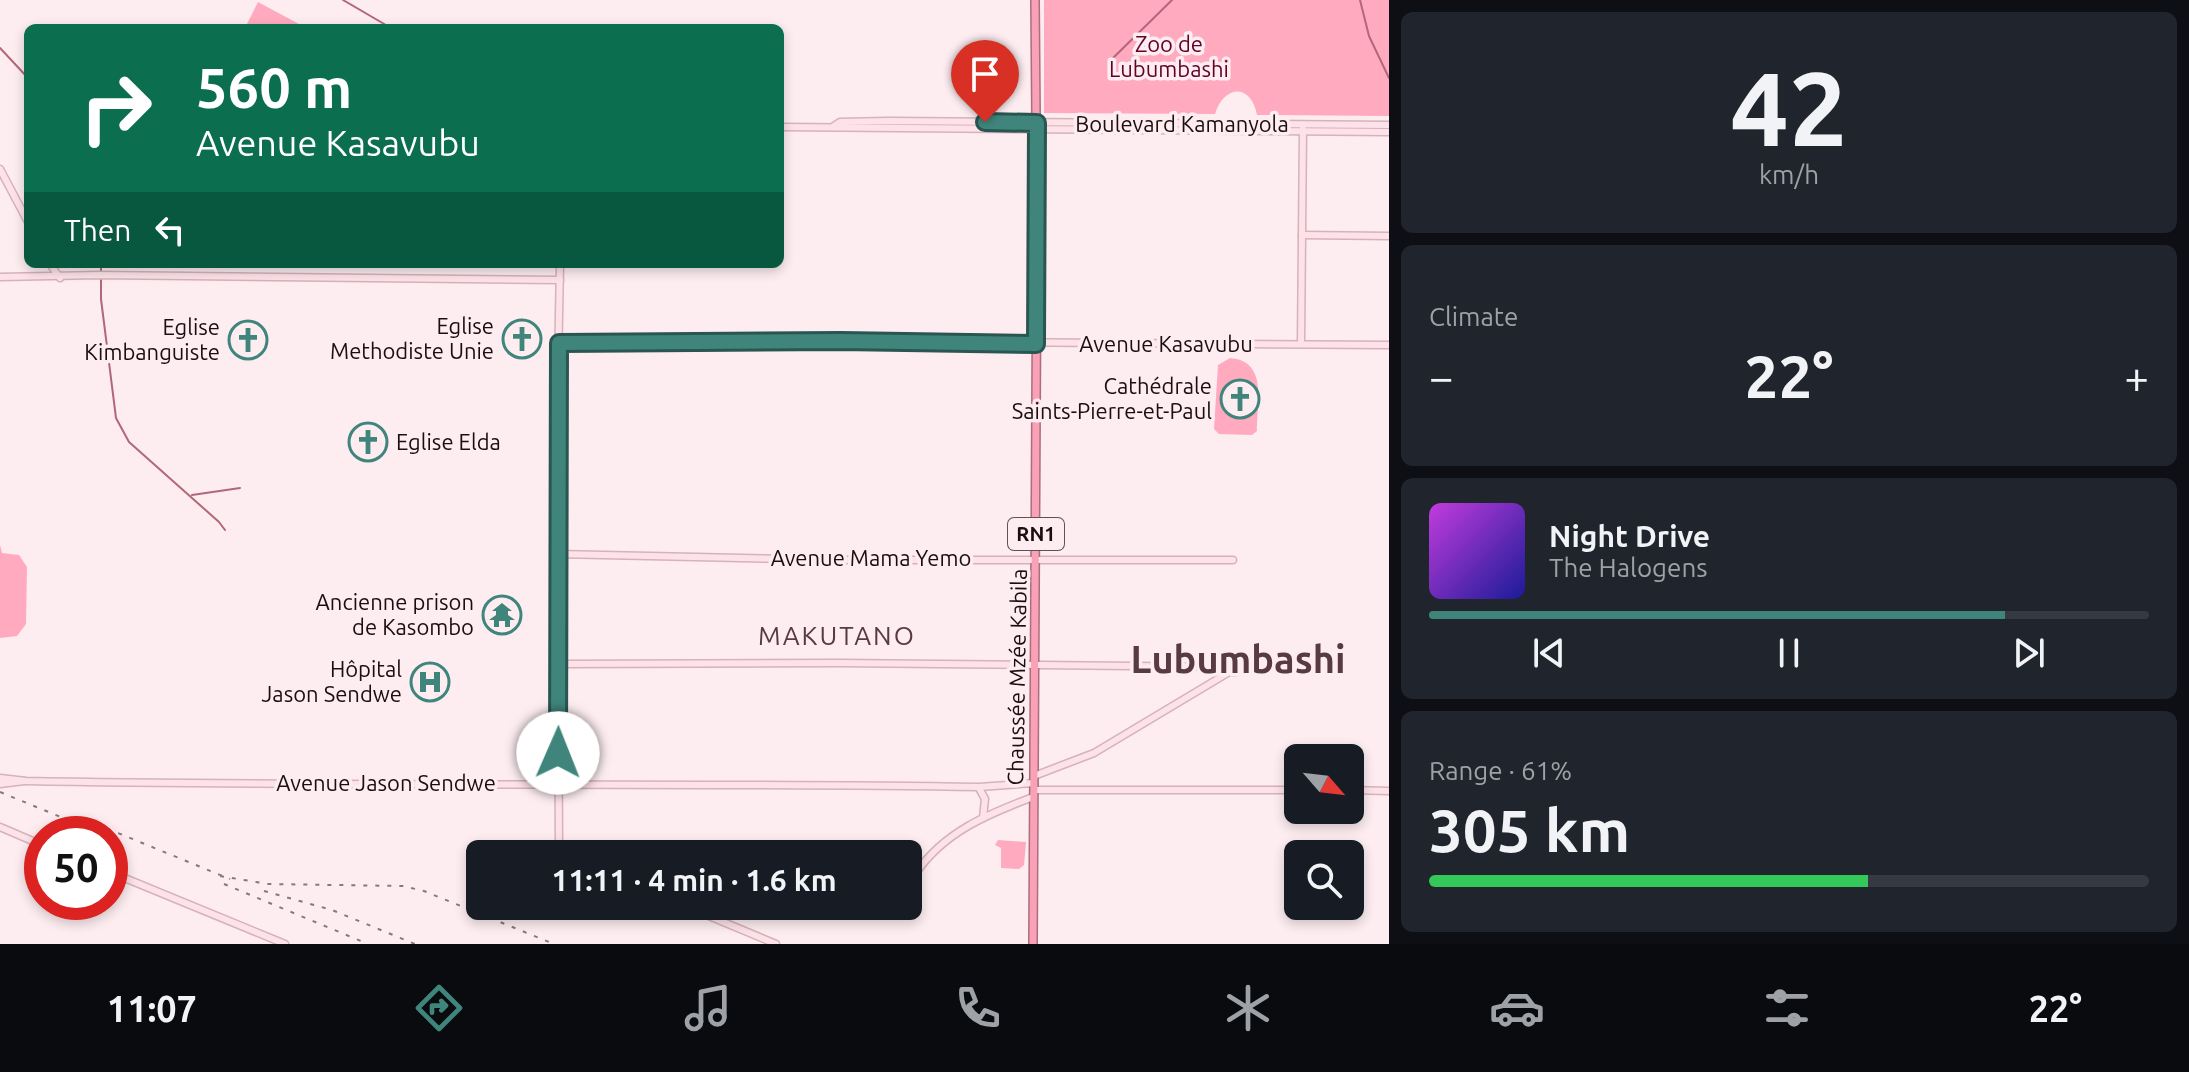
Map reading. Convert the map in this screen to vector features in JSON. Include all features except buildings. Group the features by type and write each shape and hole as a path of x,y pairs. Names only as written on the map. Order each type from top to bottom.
{"highway":[{"name":"RN1","path":"1035,0 1037,127"},
{"name":"Chaussée Mzée Kabila","path":"1033,944 1037,127"}],"main road":[{"name":"Boulevard Kamanyola","path":"1303,129 1389,125"},
{"name":"Boulevard Kamanyola","path":"784,127 1389,132"},
{"path":"1301,343 1303,129"},
{"path":"0,169 24,214"},
{"path":"1302,235 1389,236"},
{"path":"53,268 60,278"},
{"path":"558,840 560,268"},
{"path":"0,277 101,275 560,280"},
{"name":"Avenue Kasavubu","path":"559,343 841,341 1389,345"},
{"name":"Avenue Mama Yemo","path":"557,554 838,560 1233,560"},
{"path":"560,664 1230,669 938,845 922,865"},
{"name":"Avenue Jason Sendwe","path":"0,781 1284,790"},
{"path":"979,787 985,799 983,818"},
{"path":"1364,790 1389,791"},
{"path":"0,827 24,837"},
{"path":"128,879 285,944"},
{"path":"719,920 776,944"}],"green space":[{"name":"Zoo de Lubumbashi","path":"1044,0 1389,0 1389,116 1257,115 1249,97 1237,92 1225,97 1215,114 1044,113"},
{"path":"258,2 299,24 247,24"},
{"path":"1230,358 1250,367 1258,385 1257,431 1252,435 1219,434 1214,429 1218,365"},
{"path":"0,545 2,553 19,555 27,567 26,624 17,636 0,638"},
{"path":"998,840 1026,842 1024,865 1019,869 1001,868 1001,848 995,845"}],"waterway":[{"path":"343,0 384,24"},
{"path":"1111,60 1172,0"},
{"path":"1360,0 1369,36 1389,78"},
{"path":"0,48 24,74"},
{"path":"101,268 101,299 116,418 129,442 225,530"},
{"path":"192,495 240,488"}],"railway":[{"path":"0,792 58,816"},
{"path":"128,837 230,879"},
{"path":"220,876 268,884 403,886 424,891 554,944"},
{"path":"224,884 368,944"},
{"path":"264,891 332,910 415,944"}],"place":[{"name":"Eglise Methodiste Unie","path":"522,339"},
{"name":"Eglise Kimbanguiste","path":"248,340"},
{"name":"Cathédrale Saints-Pierre-et-Paul","path":"1240,399"},
{"name":"Eglise Elda","path":"368,442"},
{"name":"Ancienne prison de Kasombo","path":"502,615"},
{"name":"Hôpital Jason Sendwe","path":"430,682"}],"district":[{"name":"MAKUTANO","path":"837,636"},
{"name":"Lubumbashi","path":"1238,660"}],"route":[{"path":"558,753 559,343 841,341 1036,344 1037,123 985,122"}]}
